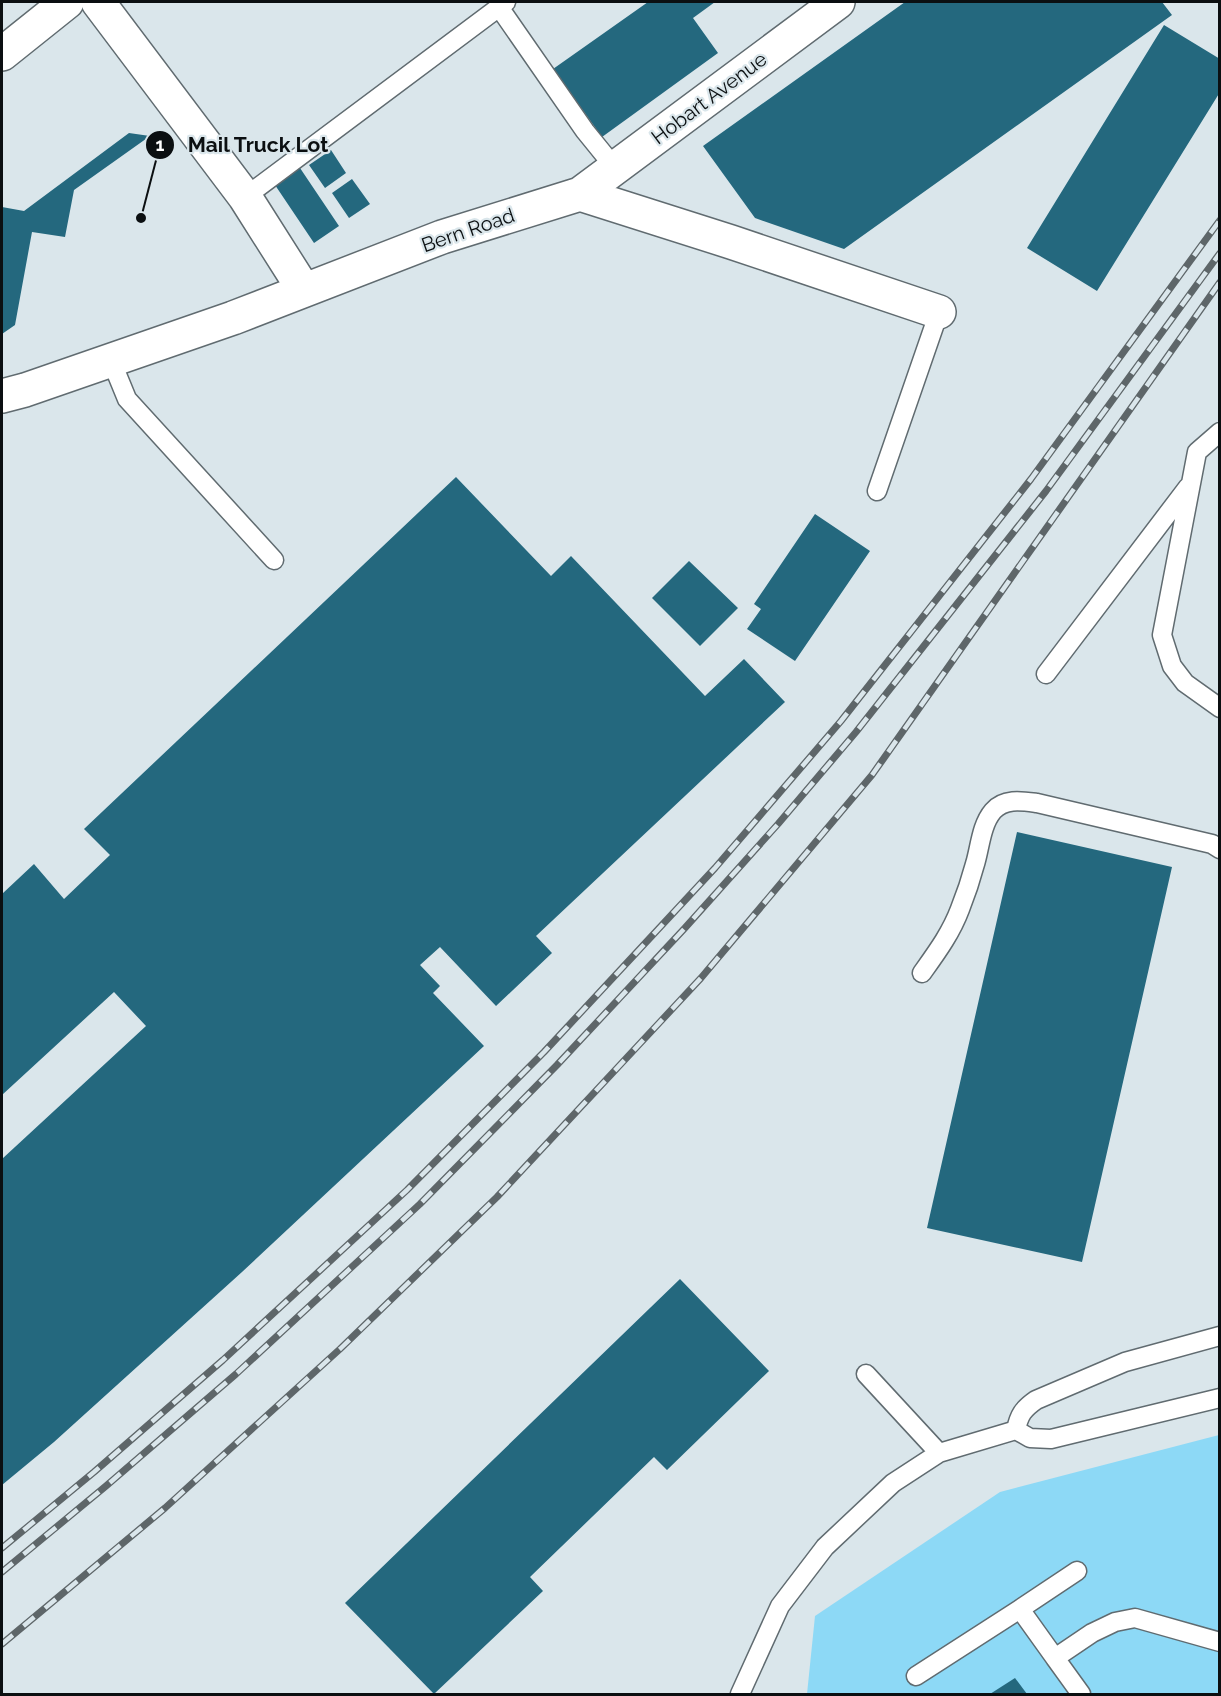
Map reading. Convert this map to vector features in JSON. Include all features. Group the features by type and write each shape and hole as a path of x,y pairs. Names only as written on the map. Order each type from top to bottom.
{"street":[{"path":"2,54 67,2"},
{"path":"98,2 245,197 304,290"},
{"name":"Hobart Avenue","path":"580,194 838,2"},
{"path":"580,194 939,312"},
{"name":"Bern Road","path":"2,396 233,318 442,237 580,194"}],"lane":[{"path":"245,197 502,4 585,131 615,168"},
{"path":"877,491 939,312"},
{"path":"111,360 127,399 274,560"},
{"path":"1220,432 1197,452 1162,635 1172,666 1185,683 1220,708"},
{"path":"1046,675 1191,484"},
{"path":"922,973 945,941 960,909 975,866 985,826 993,811 1003,804 1018,801 1037,803 1212,844 1220,849"},
{"path":"1016,1430 1019,1416 1035,1400 1125,1362 1220,1336"},
{"path":"866,1374 939,1452"},
{"path":"740,1695 780,1606 825,1547 893,1483 939,1452 1016,1430 1030,1438 1052,1439 1220,1398"},
{"path":"916,1676 1077,1571"},
{"path":"1020,1609 1081,1695"},
{"path":"1055,1658 1092,1633 1115,1622 1135,1618 1220,1642"}],"shaded area":[{"path":"1219,1435 1219,1694 807,1694 815,1616 1000,1492"}],"building":[{"path":"648,2 715,2 693,18 718,53 602,137 553,69"},
{"path":"905,2 1162,2 1172,15 844,249 755,218 703,146"},
{"path":"1164,25 1220,59 1220,92 1097,291 1027,248"},
{"path":"129,133 150,136 74,190 65,237 32,232 15,325 2,334 2,207 24,211"},
{"path":"331,150 346,173 325,188 309,165"},
{"path":"300,168 339,226 314,243 275,185"},
{"path":"352,179 370,204 349,218 332,193"},
{"path":"456,477 551,576 571,556 705,696 744,659 785,702 536,936 552,953 496,1006 440,947 420,965 440,986 433,993 484,1046 242,1272 54,1442 2,1485 2,1159 146,1026 114,992 2,1095 2,894 34,864 64,899 110,855 84,829"},
{"path":"815,514 870,551 795,661 747,629 761,609 754,604"},
{"path":"689,561 738,608 700,646 652,598"},
{"path":"1017,832 1172,867 1082,1262 927,1228"},
{"path":"680,1279 769,1371 667,1470 654,1457 530,1577 543,1591 434,1694 345,1603"},
{"path":"1015,1678 1027,1694 990,1694"}],"railway":[{"path":"2,1548 223,1360 407,1190 544,1052 715,868 841,721 1031,479 1220,220"},
{"path":"2,1572 236,1374 420,1204 557,1065 684,929 856,732 1046,491 1220,253"},
{"path":"2,1644 165,1508 340,1349 497,1197 701,978 872,775 1220,282"}],"place":[{"name":"Mail Truck Lot","path":"141,218"}]}
